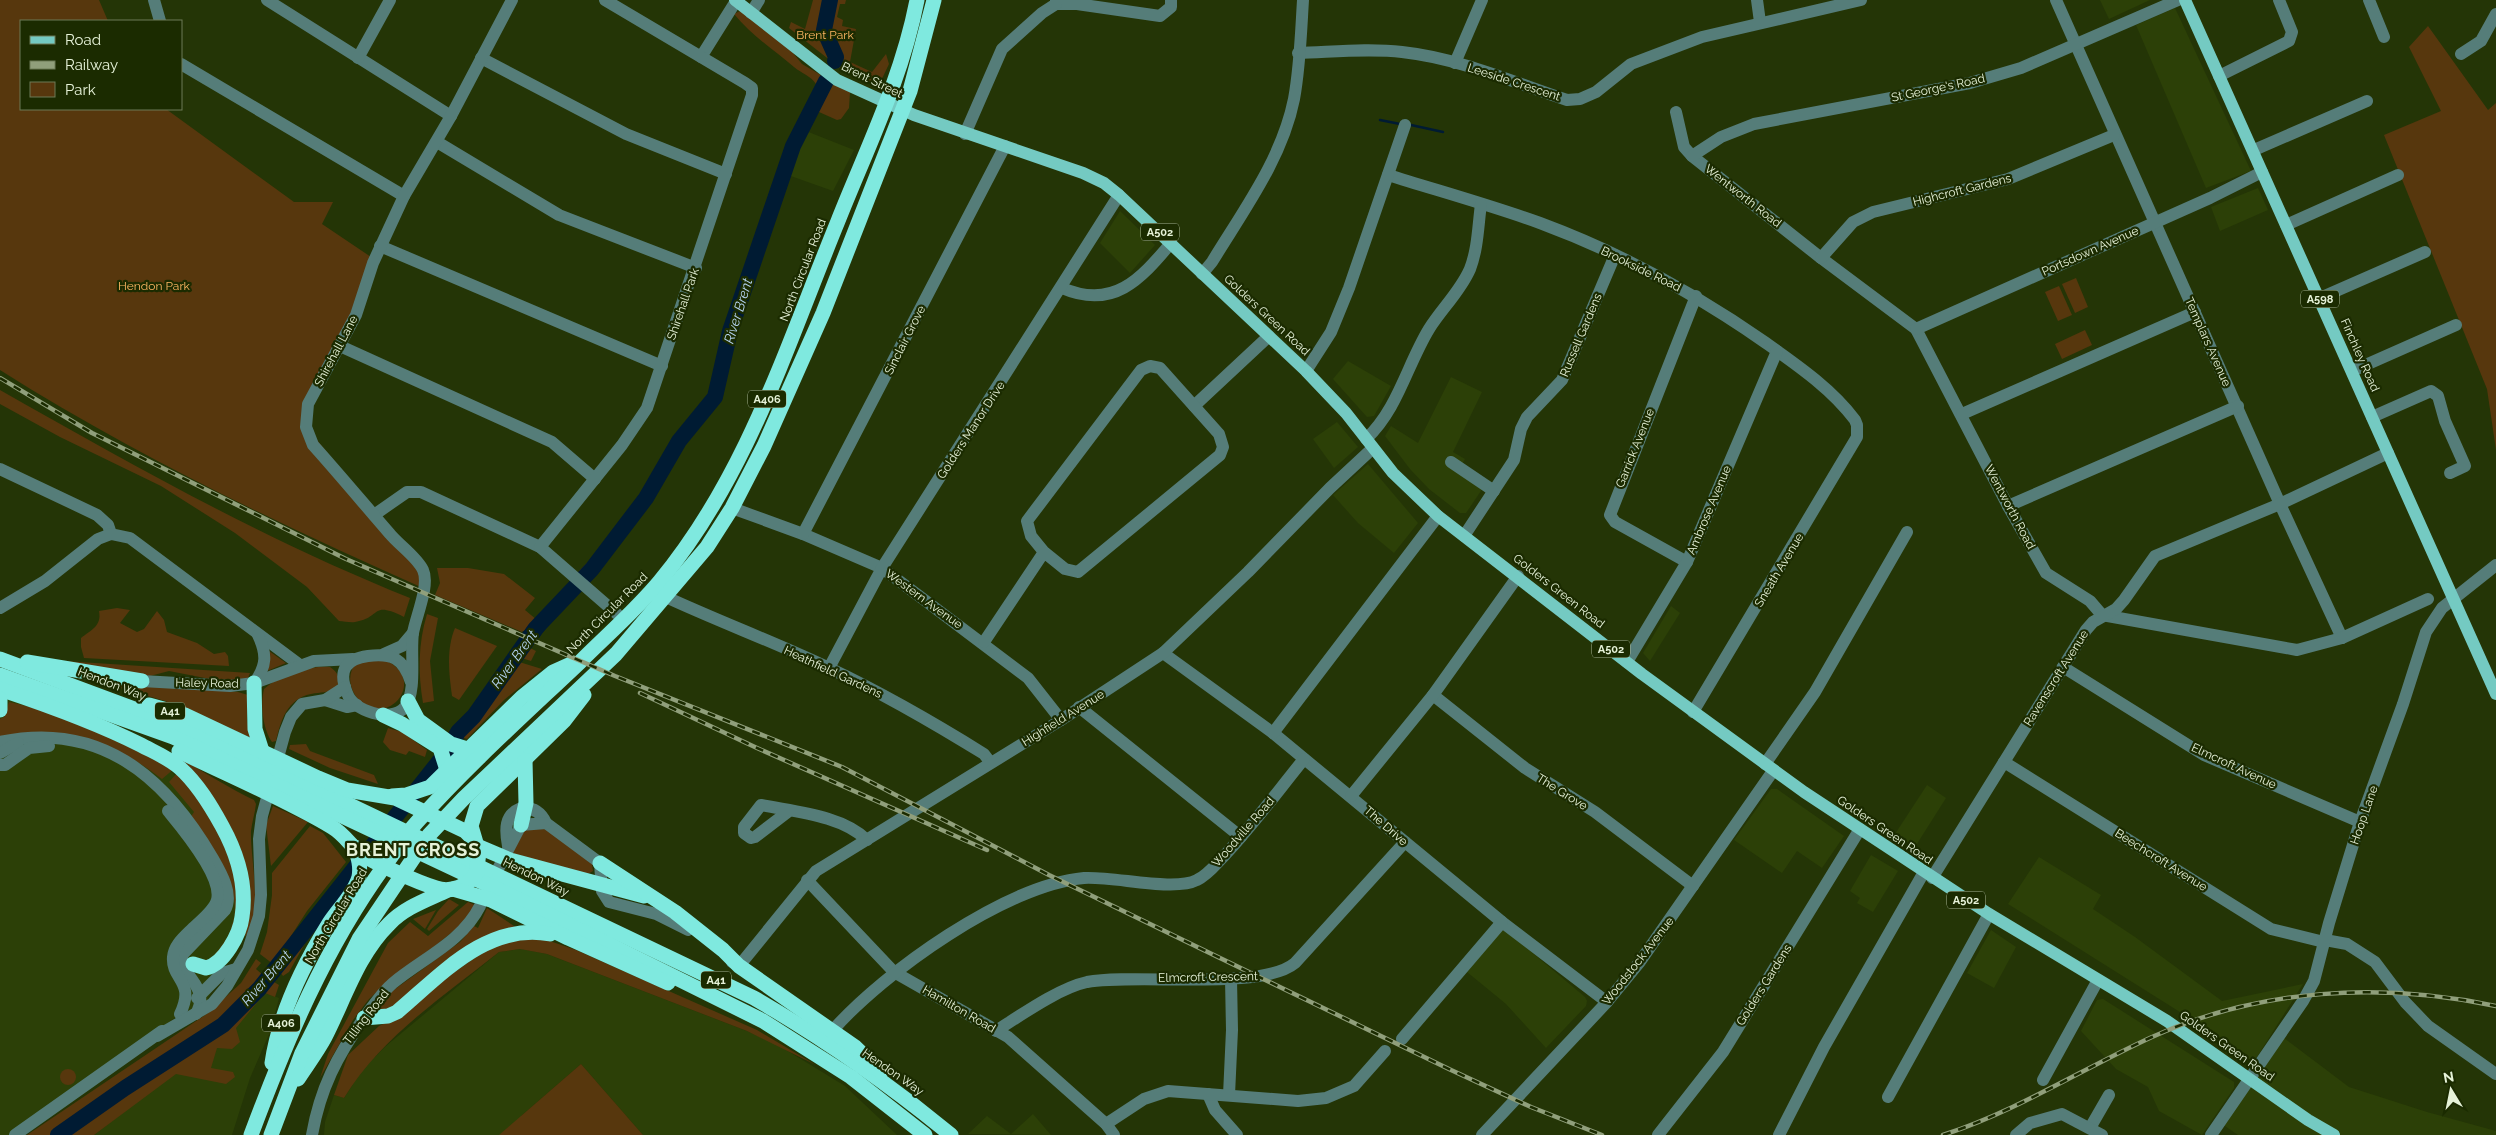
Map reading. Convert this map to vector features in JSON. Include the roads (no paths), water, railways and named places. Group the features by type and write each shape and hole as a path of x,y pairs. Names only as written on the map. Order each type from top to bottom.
{"highway":[{"name":"North Circular Road","path":"251,1135 301,1007 333,948 377,877 414,825 462,774 631,614 659,583 690,543 728,480 784,362 837,222 887,104 911,28 917,0"},
{"name":"A406","path":"476,843 471,826 474,812 500,782 564,721 616,654 707,548 732,508 764,446 823,313 856,224 903,110 934,0"},
{"name":"A406","path":"271,1135 302,1053 359,939 429,835 464,798 616,654"},
{"name":"A406","path":"382,796 406,795 430,787 522,697 553,672 585,657"},
{"path":"0,658 142,681"},
{"name":"Hendon Way","path":"0,658 180,726 260,766 754,998 800,1025 914,1105 951,1135"},
{"name":"A41","path":"0,675 119,718 172,747 260,766 347,790 382,796"},
{"path":"254,683 255,729 260,766"},
{"path":"0,689 50,706 126,738 179,768 196,785 234,848 241,875 244,901 238,930 238,944 226,976"},
{"path":"0,699 0,710"},
{"path":"408,701 418,720 440,742 447,770"},
{"path":"383,715 440,742 467,749"},
{"path":"521,825 525,808 525,760"},
{"name":"A41","path":"260,766 310,814 336,829 354,845"},
{"path":"382,796 465,831 476,843 479,854 476,874 464,886 452,889 436,888 360,852 354,845 350,816 362,802 382,796"},
{"name":"A41","path":"476,843 499,878 568,938 643,973 763,1021"},
{"name":"A406","path":"267,1092 274,1042 284,1014 309,959 328,925 353,889 358,877 360,865 354,845"},
{"path":"600,863 611,868 657,901"},
{"name":"Hendon Way","path":"499,878 763,1021 851,1076 926,1135"},
{"name":"A41","path":"452,889 499,878 602,884 657,901 701,932 739,966 855,1047 914,1105"},
{"name":"A406","path":"285,1100 324,1039 363,960 379,935 400,914 415,905 452,889"},
{"path":"192,964 203,968 213,966 228,949 238,930"},
{"path":"364,1018 388,1016 397,1012 448,968 475,948 490,940 524,931 568,938"}],"main road":[{"name":"Brent Street","path":"735,0 837,80 903,110"},
{"name":"Finchley Road","path":"2185,0 2454,599 2493,677 2496,694"},
{"name":"Golders Green Road","path":"903,110 965,134 1083,173 1104,183 1171,243 1306,371 1327,392 1398,479 1438,516 1627,662 1769,768 1989,914 2167,1021 2308,1120 2334,1135"}],"street":[{"path":"154,0 160,20"},
{"path":"269,0 451,116"},
{"path":"358,58 390,0"},
{"name":"Shirehall Lane","path":"411,682 413,633 426,580 423,569 313,445 306,427 308,404 356,315 380,246 404,196 437,142 512,0"},
{"name":"Shirehall Park","path":"540,547 595,479 647,408 696,268 752,95 752,88 605,0"},
{"path":"701,57 735,0"},
{"path":"751,12 759,0"},
{"path":"965,134 1002,49 1056,2 1160,16 1171,7 1171,0"},
{"path":"1202,274 1212,262 1262,179 1286,128 1294,99 1303,0"},
{"path":"1455,63 1482,0"},
{"path":"1757,0 1760,22"},
{"name":"Leeside Crescent","path":"1298,54 1399,51 1455,63 1567,100 1580,99 1596,92 1631,64 1702,37 1861,0"},
{"name":"Templars Avenue","path":"2056,0 2114,135 2342,638"},
{"name":"St George's Road","path":"1692,156 1721,137 1754,124 1970,83 2021,68 2178,0"},
{"path":"2219,76 2289,41 2292,32 2279,0"},
{"path":"2369,0 2384,37"},
{"path":"2461,54 2481,41 2496,14"},
{"path":"481,58 626,134 726,174"},
{"path":"182,65 404,196"},
{"path":"2254,150 2367,102"},
{"path":"1676,112 1684,147 1692,156"},
{"path":"1306,371 1331,332 1366,243 1405,125"},
{"name":"Highcroft Gardens","path":"1821,258 1853,222 1873,212 2008,179 2114,135"},
{"path":"437,142 559,215 696,268"},
{"name":"Sinclair Grove","path":"803,534 1005,146"},
{"name":"Wentworth Road","path":"1692,156 1821,258 1916,329 1962,414 2008,506 2046,574 2090,601 2102,615"},
{"name":"Portsdown Avenue","path":"1916,329 2154,223 2262,172"},
{"name":"Brookside Road","path":"1388,174 1541,224 1615,256 1696,296 1777,351 1814,380 1842,405 1857,425"},
{"path":"2286,225 2398,175"},
{"name":"Golders Manor Drive","path":"829,668 882,568 1062,288 1119,195"},
{"name":"Highfield Avenue","path":"739,966 816,871 1061,720 1163,653 1248,572 1330,488 1369,443 1410,369 1428,330 1451,301 1470,268 1477,243 1481,204"},
{"path":"1062,288 1087,295 1114,293 1132,283 1148,270 1171,243"},
{"path":"380,246 662,366"},
{"path":"2320,298 2425,252"},
{"name":"Russell Gardens","path":"1464,536 1514,460 1521,428 1527,416 1562,380 1615,256"},
{"name":"Garrick Avenue","path":"1687,562 1615,522 1610,515 1696,296"},
{"path":"1962,414 2195,312"},
{"path":"2352,371 2456,325"},
{"path":"1194,406 1269,336"},
{"path":"340,346 552,442 595,479"},
{"name":"Ambrose Avenue","path":"1627,662 1687,562 1777,351"},
{"path":"1150,366 1160,368 1194,406 1219,434 1223,442 1222,451 1217,459 1078,572 1065,569 1044,552 1030,536 1027,521 1141,370 1150,366"},
{"path":"2372,417 2431,391 2438,396 2445,420 2465,466 2450,473"},
{"path":"2008,506 2238,406"},
{"name":"Sneath Avenue","path":"1693,712 1857,437 1857,425"},
{"name":"Ravenscroft Avenue","path":"1780,1135 1824,1046 1928,875 2004,762 2086,630 2102,615 2116,609 2155,556 2280,504 2388,453"},
{"path":"1451,462 1494,491"},
{"path":"0,469 102,518 108,525 111,534"},
{"path":"374,515 406,492 421,492 540,547 617,614"},
{"name":"Western Avenue","path":"732,508 803,534 882,568 984,642 1028,678 1061,720"},
{"path":"1273,733 1438,516"},
{"name":"Woodstock Avenue","path":"1482,1135 1607,1002 1662,933 1769,768 1907,532"},
{"path":"0,608 45,581 98,539 111,534 130,538 300,665"},
{"path":"984,642 1044,552"},
{"name":"Hoop Lane","path":"2211,1135 2310,989 2360,822 2404,704 2426,632 2442,608 2496,565"},
{"path":"1351,796 1433,695 1518,576"},
{"name":"Heathfield Gardens","path":"666,597 829,668 922,716 984,754 990,762"},
{"path":"2102,615 2297,650 2342,638 2428,599"},
{"path":"343,674 348,663 353,659 384,654 402,646 413,633"},
{"path":"254,683 264,667 265,660 265,652 258,635"},
{"name":"The Drive","path":"1163,653 1273,733 1502,922 1607,1002"},
{"path":"328,662 336,666 343,674 345,687 351,700 357,705 383,715 399,712 408,701 411,682 397,659 384,654"},
{"name":"Haley Road","path":"142,681 230,686 254,683 314,661 328,662 353,659"},
{"name":"Elmcroft Avenue","path":"2063,667 2204,755 2360,822"},
{"path":"0,765 5,765 33,746 70,747 117,766 138,778 147,786 192,841 211,874 217,892 215,905 180,941 174,951 173,964 191,993 210,997 248,950 256,927 261,896 259,839 262,816 285,732 291,717 302,704 325,700 345,687"},
{"name":"The Grove","path":"1433,695 1526,768 1595,812 1693,886"},
{"path":"325,700 347,707 357,705"},
{"path":"1079,708 1241,837"},
{"path":"0,742 27,738 58,738 82,742 134,766 155,782 199,836 222,876 228,902 225,910 182,955 182,959 200,996 196,1014"},
{"path":"0,752 27,738"},
{"name":"Woodville Road","path":"833,1030 894,972 970,922 1031,891 1068,880 1101,877 1189,884 1207,874 1241,837 1304,759"},
{"name":"Beechcroft Avenue","path":"2004,762 2271,929 2347,944 2375,962 2405,1002 2428,1026 2496,1074"},
{"path":"499,878 507,822 514,811 525,808 540,814 546,823 600,863 604,897 609,902 675,921 720,955 739,966"},
{"path":"788,810 823,818 858,832 867,840"},
{"path":"521,825 546,823"},
{"name":"Tilling Road","path":"312,1135 331,1072 342,1048 387,989 457,936 472,920 499,878 521,825"},
{"name":"Golders Gardens","path":"1658,1135 1723,1052 1860,829"},
{"name":"Elmcroft Crescent","path":"996,1030 1046,999 1086,982 1148,978 1268,976 1288,969 1404,842"},
{"name":"Hamilton Road","path":"807,880 894,972 1008,1037 1106,1124 1114,1135"},
{"path":"1888,1097 1989,914"},
{"path":"1402,1040 1502,922"},
{"path":"190,946 192,964 200,976 226,976"},
{"path":"15,1135 157,1036 212,1004 226,976"},
{"path":"1229,1095 1231,978"},
{"path":"2043,1080 2098,980"},
{"path":"180,1014 186,995 183,981"},
{"path":"157,1036 200,996"},
{"path":"1106,1124 1152,1095 1176,1091 1298,1101 1326,1098 1354,1086 1385,1051"},
{"path":"1208,1094 1215,1110 1238,1135"},
{"path":"2090,1128 2109,1094"},
{"path":"2016,1135 2030,1123 2062,1114 2102,1135"}],"water":[{"path":"573,583 580,592 557,613 539,638 522,632 532,627"}],"waterway":[{"name":"River Brent","path":"830,0 824,30 836,57 835,61"},
{"name":"River Brent","path":"58,1135 125,1088 223,1025 259,989 449,749 458,732 474,716 535,629 592,569 646,498 679,441 715,397 730,331 793,146 826,81"},
{"path":"1380,120 1400,124"},
{"path":"1411,125 1443,132"}],"railway":[{"path":"0,378 92,433 346,559 615,676 842,767 1049,875 1451,1070 1531,1107 1602,1135"},
{"path":"640,693 757,748 987,850"},
{"path":"1943,1135 2023,1102 2152,1037 2193,1021 2235,1008 2278,999 2321,994 2365,992 2453,998 2496,1006"}],"district":[{"name":"BRENT CROSS","path":"413,849"}],"park label":[{"name":"Brent Park","path":"825,35"},
{"name":"Hendon Park","path":"154,286"}]}
